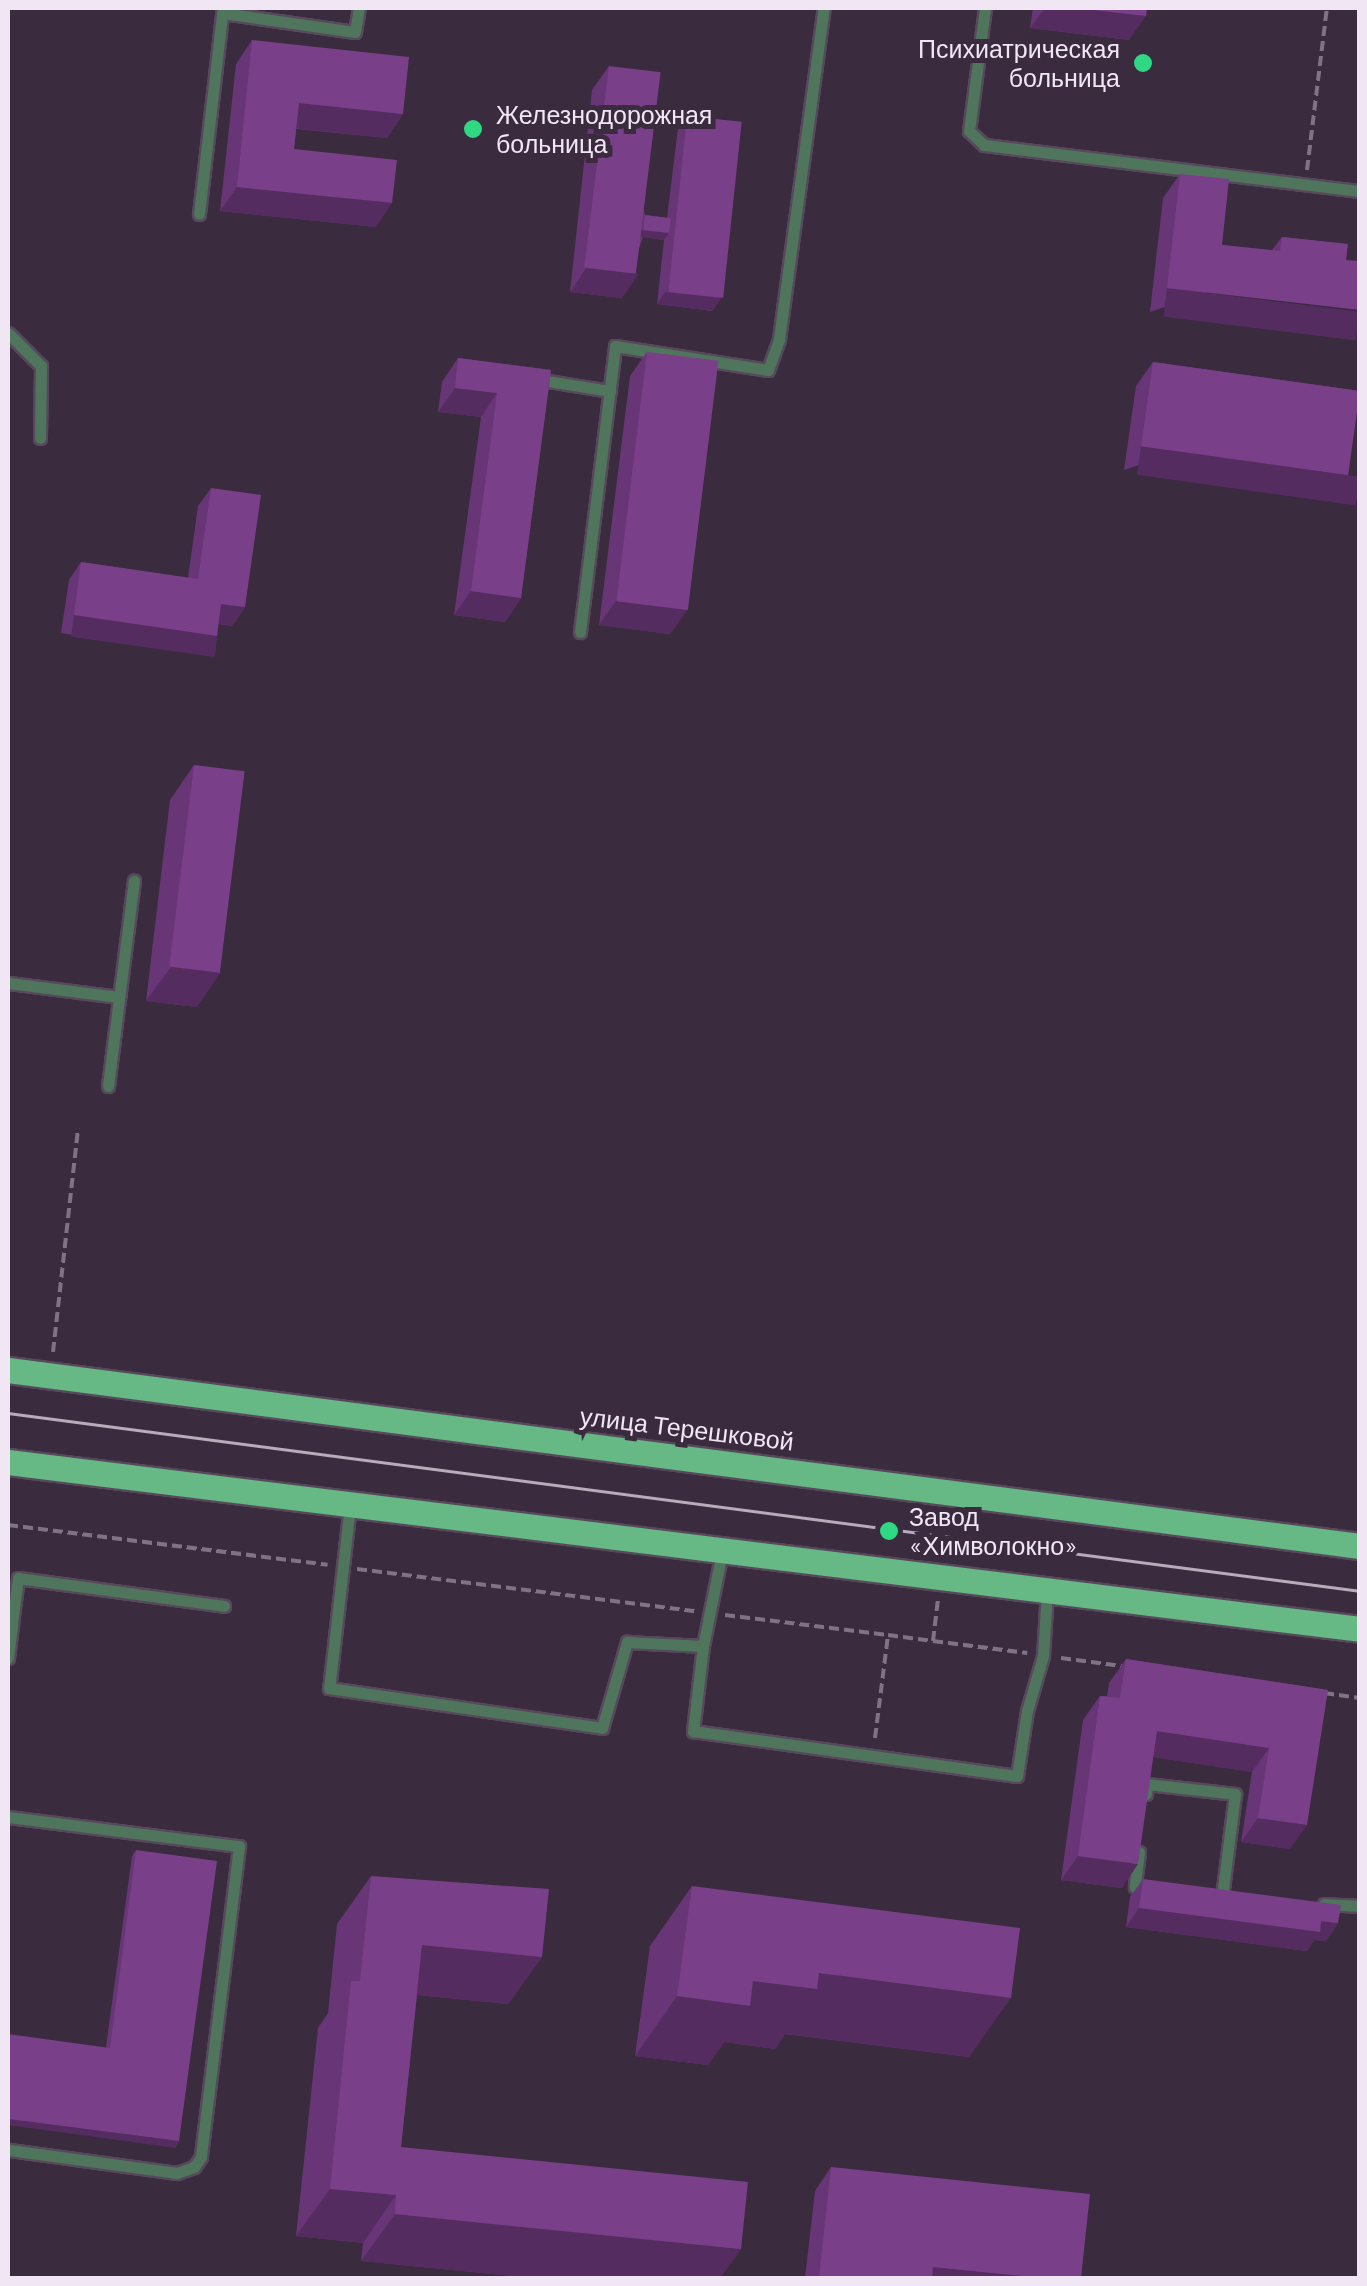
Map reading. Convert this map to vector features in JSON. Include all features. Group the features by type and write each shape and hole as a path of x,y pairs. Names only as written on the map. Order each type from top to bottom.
{"main road":[{"name":"улица Терешковой","path":"8,1370 1360,1546"},
{"path":"8,1462 1360,1629"}],"lane":[{"path":"199,214 223,10 356,32 359,8"},
{"path":"580,632 616,346 768,370 779,339 824,8"},
{"path":"985,8 969,131 984,145 1360,191"},
{"path":"8,334 42,366 40,438"},
{"path":"514,375 610,391"},
{"path":"108,1086 134,881"},
{"path":"8,984 119,997"},
{"path":"350,1505 329,1688 602,1728 628,1642 703,1646"},
{"path":"722,1550 703,1646 693,1731 1017,1776 1027,1712 1043,1656 1047,1590"},
{"path":"8,1658 18,1578 224,1606"},
{"path":"1145,1801 1147,1784 1234,1794 1222,1897"},
{"path":"8,1817 240,1846 200,2157 194,2168 177,2173 8,2150"},
{"path":"1141,1835 1134,1886 1170,1891"},
{"path":"1204,1895 1242,1898"},
{"path":"1300,1902 1360,1906"}],"path":[{"path":"1305,184 1327,8"},
{"path":"51,1376 78,1128"},
{"path":"8,1525 1122,1666"},
{"path":"933,1641 940,1590"},
{"path":"872,1754 888,1636"},
{"path":"1320,1693 1360,1698"}],"building":[{"path":"1077,8 1147,8 1146,16"},
{"path":"252,40 409,57 403,114 299,103 294,149 397,160 392,203 237,187"},
{"path":"609,66 661,72 636,274 584,267"},
{"path":"687,116 742,122 723,298 668,292"},
{"path":"1180,174 1229,179 1222,245 1280,251 1282,237 1348,244 1346,260 1360,261 1360,310 1167,288"},
{"path":"645,215 671,218 669,233 643,230"},
{"path":"647,352 718,361 688,610 616,601"},
{"path":"458,358 551,370 521,598 471,591 497,393 455,388"},
{"path":"1153,362 1360,391 1348,475 1141,446"},
{"path":"211,488 261,495 245,607 221,604 217,636 74,615 81,562 198,579"},
{"path":"194,765 245,771 220,973 169,966"},
{"path":"1126,1659 1328,1690 1307,1825 1258,1818 1269,1748 1157,1731 1138,1864 1078,1856 1100,1696 1120,1698"},
{"path":"136,1850 217,1861 179,2141 8,2119 8,2034 110,2048"},
{"path":"371,1876 549,1889 542,1957 422,1945 401,2147 748,2182 741,2249 395,2214 396,2195 330,2189 351,1981 360,1981"},
{"path":"1143,1879 1341,1905 1338,1923 1321,1921 1320,1932 1139,1908"},
{"path":"692,1886 1020,1928 1011,1998 819,1973 817,1989 753,1981 750,2006 677,1996"},
{"path":"831,2167 1090,2194 1081,2278 933,2267 932,2278 819,2278"}],"tram line":[{"path":"8,1413 1360,1591"}],"place":[{"name":"Психиатрическая больница","path":"1143,63"},
{"name":"Железнодорожная больница","path":"473,129"},
{"name":"Завод «Химволокно»","path":"889,1531"}]}
